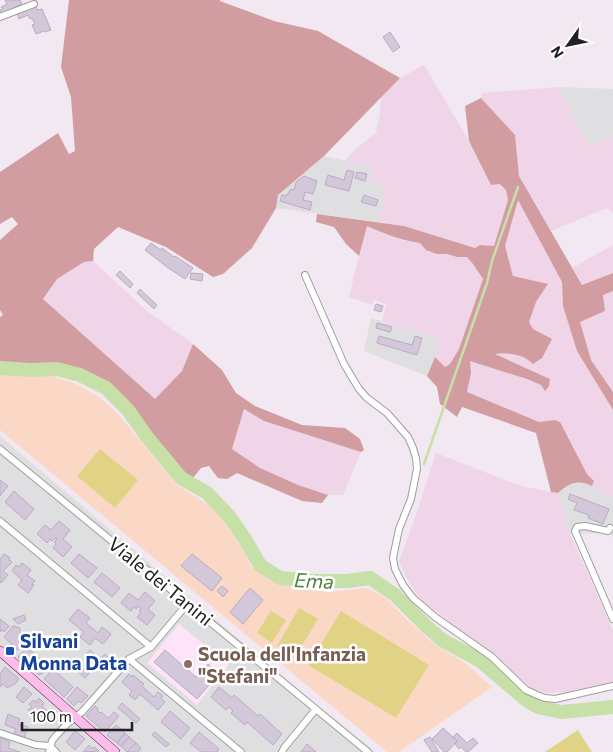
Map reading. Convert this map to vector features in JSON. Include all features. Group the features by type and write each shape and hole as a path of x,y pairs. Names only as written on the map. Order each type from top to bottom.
{"main road":[{"path":"0,651 115,752"}],"street":[{"path":"0,17 34,4"},
{"path":"306,275 344,364 359,389 367,398 387,413 408,437 413,448 418,469 411,499 399,529 393,558 395,569 403,585 413,598 435,617 492,657 526,690 545,698 555,699 613,686"},
{"name":"Viale dei Tanini","path":"0,449 368,752"},
{"path":"0,521 151,647"},
{"path":"610,528 608,531 585,526 577,527 575,531 613,619"},
{"path":"49,749 55,737 82,712 129,659 151,647 188,603"},
{"path":"129,659 241,752"},
{"path":"282,752 316,709"},
{"path":"0,733 56,752"}],"shaded area":[{"path":"69,0 220,0 274,21 318,31 400,78 324,156 278,195 276,208 252,248 223,274 213,277 166,247 118,227 94,249 93,261 84,262 57,279 43,299 155,399 182,371 193,344 222,370 236,393 255,406 302,425 345,428 360,439 364,450 361,452 264,421 244,409 232,449 260,468 298,485 328,495 322,503 302,501 237,473 227,479 218,478 209,466 201,468 193,478 182,472 146,426 106,382 83,369 45,363 0,363 0,317 3,315 0,310 0,240 18,224 12,217 0,224 0,172 58,133 69,154 75,151 71,97 61,67"},
{"path":"424,65 469,141 491,185 500,184 507,190 508,200 494,246 475,248 404,226 380,222 387,187 370,181 372,167 345,161 355,149 376,133 381,97 400,78"},
{"path":"558,87 613,89 613,137 589,147"},
{"path":"558,87 589,147 613,137 613,213 607,208 551,231 519,176 515,135 481,98 482,93"},
{"path":"481,98 515,135 519,176 582,285 613,273 613,291 603,295 605,311 580,322 591,360 613,392 613,410 577,351 563,306 562,282 518,200 505,246 513,276 548,284 536,302 529,322 533,329 552,339 542,358 533,364 516,354 495,354 550,379 549,386 545,391 541,385 527,379 470,361 471,373 467,392 539,422 555,420 560,422 587,474 594,481 592,486 574,483 558,493 551,492 536,433 462,407 457,417 440,404 437,387 427,376 435,357 445,367 450,364 459,349 483,279 467,257 437,254 426,250 420,243 393,236 367,226 359,256 346,244 334,227 316,222 317,214 404,226 475,248 480,245 494,246 508,200 506,190 500,184 491,185 469,141 465,106"},
{"path":"324,156 373,167 387,187 380,222 276,208 278,195"},
{"path":"518,199 562,282 563,306 577,351 613,410 613,497 592,486 594,481 587,474 560,422 555,420 539,422 467,393 471,373 470,360 541,385 550,379 493,353 515,354 526,357 552,340 533,329 529,322 536,302 548,285 513,276 505,246"},
{"path":"366,226 395,238 420,243 437,254 467,257 483,279 459,349 450,364 445,367 435,357 441,339 382,321 386,304 374,300 372,305 349,297"},
{"path":"613,245 613,273 582,285 572,268"},
{"path":"93,261 147,311 193,344 182,371 155,400 43,299 57,279 84,262"},
{"path":"613,291 613,392 591,360 580,322 605,311 603,294"},
{"path":"371,318 442,339 427,376 364,351"},
{"path":"0,375 49,375 76,384 99,397 118,414 176,484 216,510 242,548 251,566 269,579 294,588 330,592 367,588 386,598 434,644 465,663 492,687 399,752 387,752 0,430"},
{"path":"244,409 264,421 361,452 343,495 328,495 298,485 260,468 232,449"},
{"path":"0,436 310,700 376,752 0,752"},
{"path":"100,449 138,480 115,508 77,476"},
{"path":"436,453 520,486 558,493 570,534 613,630 613,682 567,692 545,693 529,687 498,659 420,599 406,577 399,561"},
{"path":"583,482 613,497 613,537 609,533 570,534 558,493 566,485"},
{"path":"299,608 318,619 295,657 277,646"},
{"path":"271,611 286,620 272,643 257,633"},
{"path":"341,611 429,665 396,718 308,665"},
{"name":"Scuola dell'Infanzia \"Stefani\"","path":"179,624 229,665 197,705 147,663"},
{"path":"578,730 592,752 545,752"}],"building":[{"path":"5,0 20,0 22,4 0,14 0,10 3,9 1,7 7,4"},
{"path":"36,6 37,10 42,9 51,30 36,34 32,25 35,24 32,18 30,19 28,15 19,19 17,13"},
{"path":"390,32 400,47 393,52 383,37"},
{"path":"347,170 354,172 349,191 325,185 328,175 344,180"},
{"path":"357,172 367,174 365,181 355,178"},
{"path":"304,176 317,181 313,194 305,192 303,200 312,202 310,210 280,201 282,195 286,196 291,189 294,190 296,182"},
{"path":"364,195 378,200 376,206 361,202"},
{"path":"151,243 193,268 185,279 145,250"},
{"path":"120,271 133,284 130,288 116,275"},
{"path":"191,273 203,274 202,281 190,279"},
{"path":"140,289 157,305 154,309 137,293"},
{"path":"376,304 383,306 381,312 374,310"},
{"path":"377,323 392,327 390,332 376,328"},
{"path":"379,336 412,345 415,336 422,338 417,355 377,343"},
{"path":"0,480 8,486 0,496"},
{"path":"14,491 34,509 25,520 5,502"},
{"path":"570,494 609,509 603,524 588,518 589,515 574,510 577,503 568,499"},
{"path":"59,521 70,530 63,539 72,547 63,557 53,548 56,544 54,542 57,539 55,538 52,541 50,539 47,543 37,534 45,525 51,530"},
{"path":"4,554 12,562 3,571 8,575 1,583 0,559"},
{"path":"79,554 97,568 88,578 71,563"},
{"path":"192,554 222,578 212,591 181,566"},
{"path":"22,563 31,570 27,575 35,581 28,593 18,585 22,580 12,571 16,565 19,567"},
{"path":"102,573 120,588 112,597 94,582"},
{"path":"222,586 228,591 223,597 217,591"},
{"path":"250,588 263,600 243,624 230,612"},
{"path":"145,592 155,601 148,609 155,615 147,625 137,617 141,612 139,611 141,608 138,606 136,609 134,607 131,611 121,603 129,593 138,600"},
{"path":"78,609 90,618 86,623 98,633 102,627 111,634 103,644 95,638 90,645 80,637 84,632 69,620"},
{"path":"24,615 26,620 18,624 13,619"},
{"path":"0,619 9,626 4,632 2,630 0,632"},
{"path":"13,626 20,628 20,632 27,639 18,650 4,637"},
{"path":"34,636 40,643 36,647 30,640"},
{"path":"27,647 38,657 29,667 18,657"},
{"path":"90,650 100,659 105,654 114,662 106,672 97,664 92,670 84,663 89,658 85,655"},
{"path":"165,650 196,677 208,664 219,674 197,699 154,662"},
{"path":"38,657 51,669 39,675 29,667"},
{"path":"5,667 19,679 15,684 7,688 3,684 0,687 0,674"},
{"path":"84,668 89,673 85,678 79,673"},
{"path":"53,669 73,687 64,697 44,679"},
{"path":"129,674 144,684 142,686 154,697 158,692 163,696 161,698 165,702 158,710 140,694 135,700 129,695 132,691 122,682"},
{"path":"24,687 32,694 23,703 16,697"},
{"path":"77,687 88,696 81,703 79,701 74,706 67,699"},
{"path":"219,687 232,698 234,695 258,716 260,714 282,734 273,745 247,722 245,725 231,713 233,711 229,707 226,710 211,697"},
{"path":"39,698 44,703 42,706 50,714 45,719 37,712 34,716 28,710 32,707 29,704 33,700 36,702"},
{"path":"122,703 140,719 136,723 118,708"},
{"path":"95,706 100,713 108,718 114,712 119,716 105,732 86,716"},
{"path":"170,711 190,728 181,739 161,722"},
{"path":"8,714 20,719 18,724 28,727 24,738 14,734 16,729 5,725"},
{"path":"116,725 125,733 117,743 107,735"},
{"path":"443,728 457,741 447,752 444,752 432,739"},
{"path":"75,731 85,739 75,750 66,742"},
{"path":"155,732 169,744 166,747 152,735"},
{"path":"199,732 219,749 217,752 201,752 190,743"},
{"path":"125,733 129,737 121,746 117,743"},
{"path":"457,733 467,743 473,738 478,743 468,752 461,747 459,749 455,744 457,741 453,737"},
{"path":"129,737 136,743 127,752 121,746"},
{"path":"430,737 439,752 432,752 424,740"},
{"path":"0,738 10,742 8,748 20,752 0,751"},
{"path":"136,743 141,748 138,752 127,752"},
{"path":"307,744 316,752 301,752"},
{"path":"89,745 93,749 94,747 99,751 83,752"}],"waterway":[{"path":"424,464 518,187"},
{"name":"Ema","path":"0,368 57,369 80,375 106,388 128,410 147,437 181,478 207,493 229,516 260,565 280,578 314,581 347,581 370,578 395,595 442,640 479,660 526,700 538,707 561,712 613,707"}],"place":[{"name":"Silvani Monna Data","path":"10,651"},
{"name":"Scuola dell'Infanzia \"Stefani\"","path":"188,664"}]}
